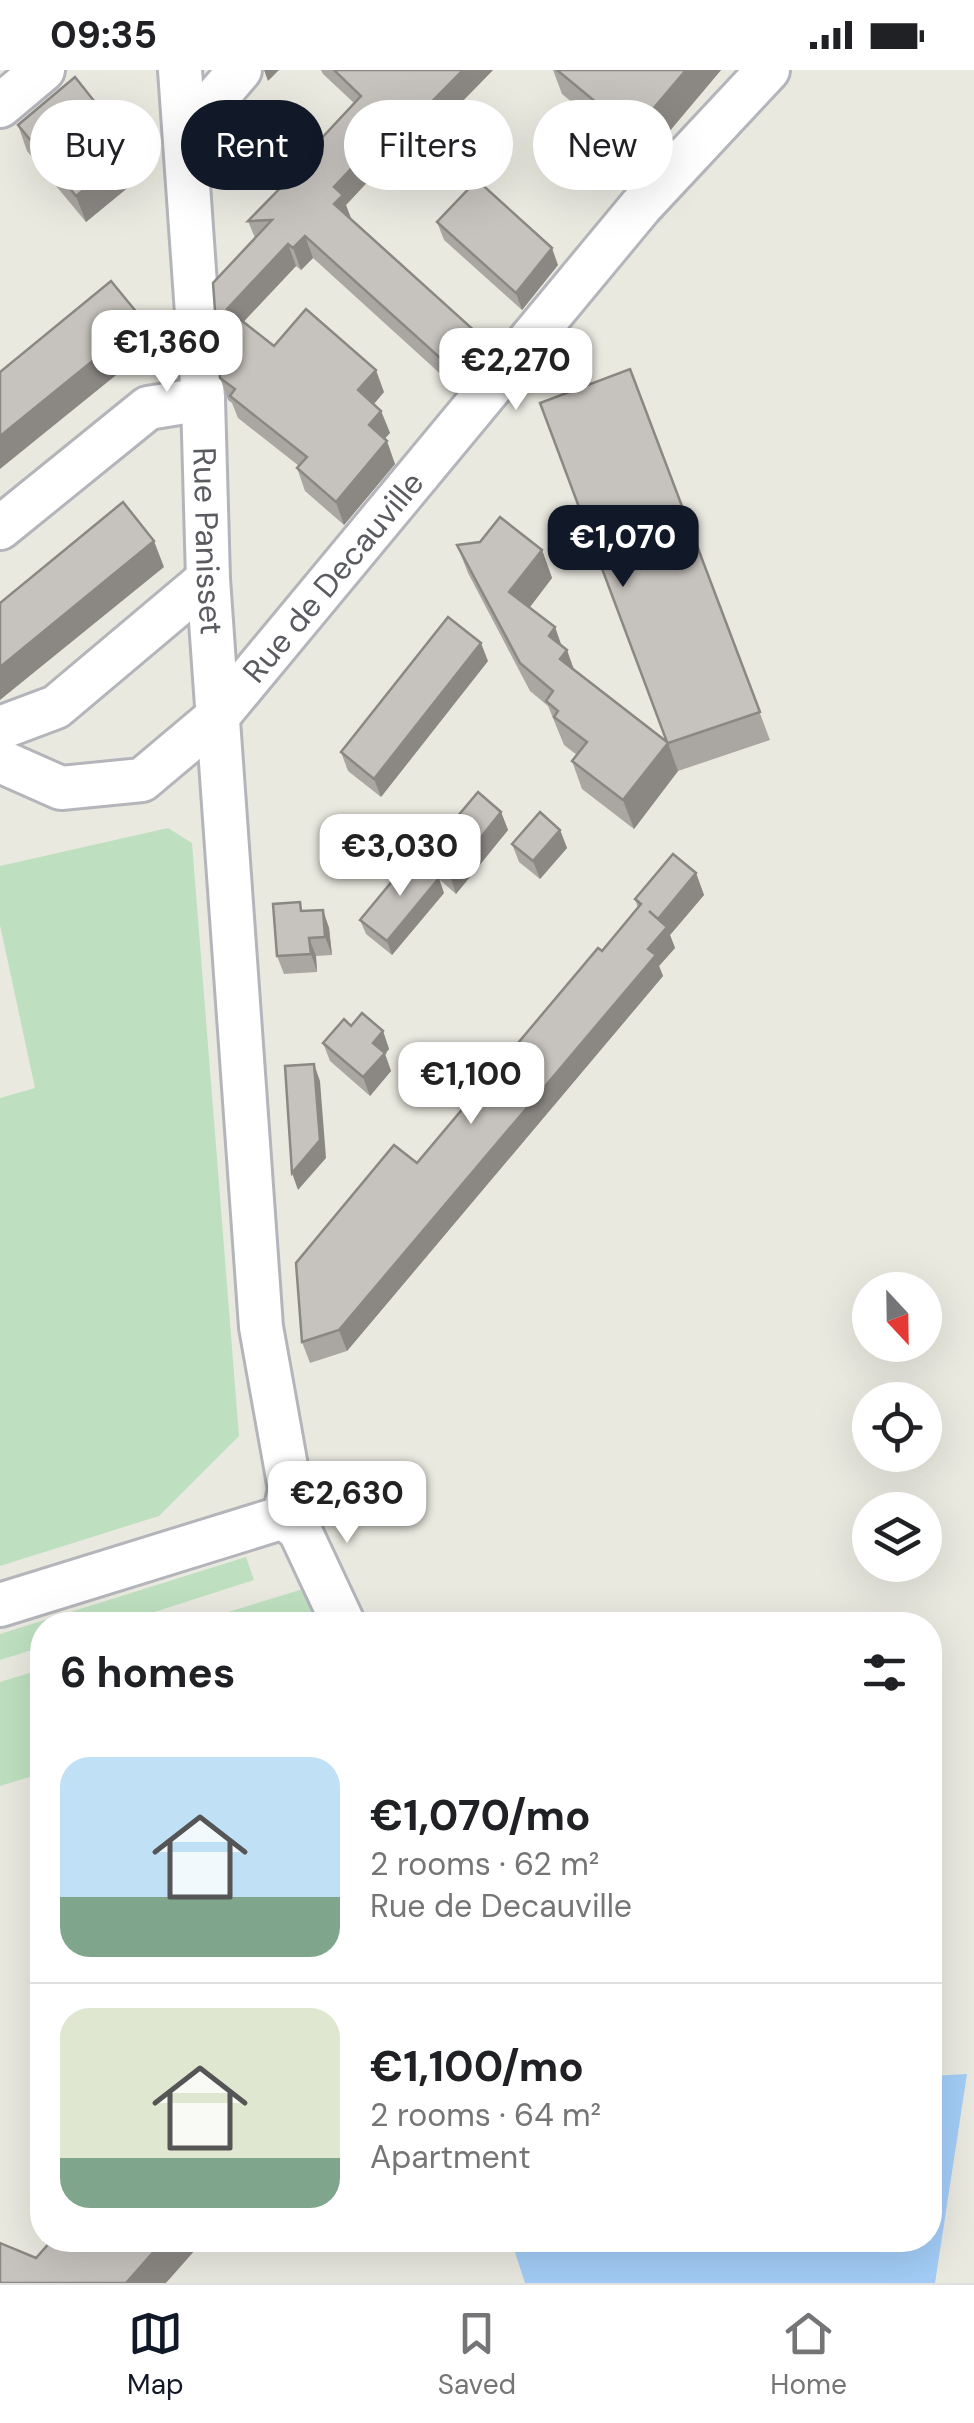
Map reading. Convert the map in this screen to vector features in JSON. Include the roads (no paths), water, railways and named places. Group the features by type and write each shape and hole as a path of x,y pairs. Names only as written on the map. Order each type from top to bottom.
{"street":[{"path":"0,106 43,70"},
{"name":"Rue Panisset","path":"180,70 182,100"},
{"path":"214,100 240,70"},
{"name":"Rue de Decauville","path":"0,761 60,788 142,780 218,716 641,206 768,70"},
{"name":"Rue Panisset","path":"189,190 203,399 208,579 261,1327 290,1490 284,1517"},
{"path":"0,528 148,408 203,399"},
{"path":"0,728 56,707 208,579"},
{"path":"0,1605 284,1517 300,1531 338,1612"}],"water":[{"path":"967,2074 942,2237 942,2075"},
{"path":"515,2252 940,2252 935,2283 525,2283"}]}
